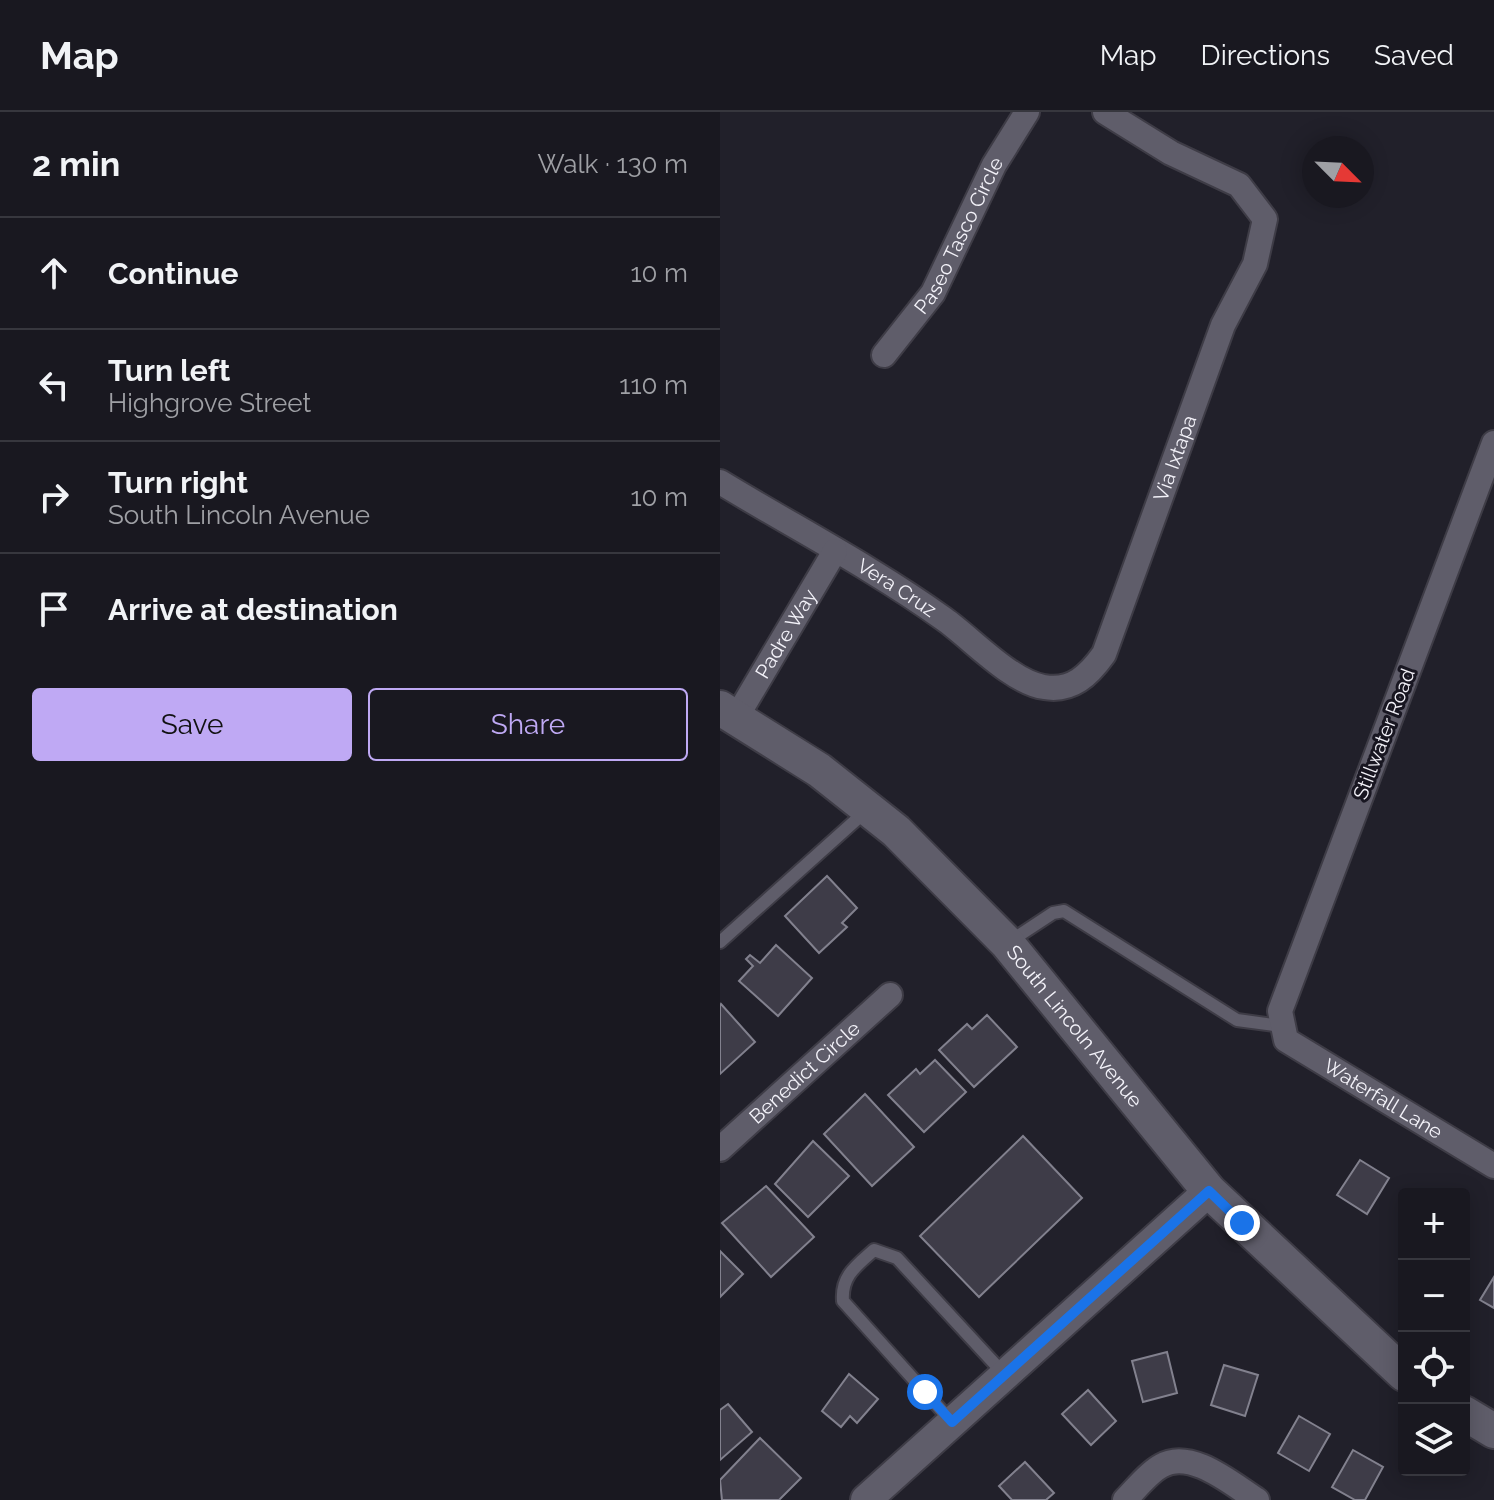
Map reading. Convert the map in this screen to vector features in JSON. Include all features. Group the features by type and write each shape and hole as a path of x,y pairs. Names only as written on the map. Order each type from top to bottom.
{"main road":[{"name":"South Lincoln Avenue","path":"728,713 819,770 896,831 1007,943 1209,1191 1398,1368"},
{"path":"1470,1417 1494,1431"}],"street":[{"name":"Paseo Tasco Circle","path":"884,355 933,293 994,165 1027,112"},
{"name":"Via Ixtapa","path":"1069,686 1089,675 1104,654 1223,325 1255,264 1265,219 1239,185 1171,153 1105,112"},
{"name":"Stillwater Road","path":"1281,1026 1280,1011 1494,443"},
{"name":"Vera Cruz","path":"720,482 943,618 1012,672 1043,687 1069,686"},
{"name":"Padre Way","path":"728,713 835,551"},
{"name":"Benedict Circle","path":"720,1149 890,995"},
{"name":"Waterfall Lane","path":"1281,1026 1286,1040 1494,1166"},
{"path":"866,1500 1209,1191"},
{"path":"1125,1500 1160,1466 1174,1461 1202,1467 1257,1500"}],"lane":[{"path":"720,942 868,809"},
{"path":"1007,943 1053,913 1064,911 1237,1020 1281,1026"},
{"path":"952,1422 843,1301 842,1284 874,1250 897,1258 1005,1375"}],"building":[{"path":"827,876 857,908 842,923 847,927 819,953 785,916"},
{"path":"776,945 812,978 778,1016 739,981 753,966 746,959 750,955 760,963"},
{"path":"720,1006 755,1042 720,1074"},
{"path":"987,1015 1017,1047 974,1087 939,1050 967,1024 972,1029"},
{"path":"935,1060 966,1092 924,1132 888,1095 916,1069 920,1074"},
{"path":"865,1094 914,1147 872,1186 824,1134"},
{"path":"1023,1136 1082,1198 979,1297 920,1236"},
{"path":"813,1141 849,1176 808,1217 775,1184"},
{"path":"1360,1160 1389,1178 1367,1214 1337,1195"},
{"path":"766,1186 814,1237 771,1277 722,1223"},
{"path":"720,1251 743,1274 720,1297"},
{"path":"1494,1277 1494,1308 1480,1300"},
{"path":"1167,1352 1177,1393 1143,1402 1132,1361"},
{"path":"1224,1365 1258,1375 1245,1416 1211,1405"},
{"path":"849,1374 878,1399 857,1423 850,1416 841,1427 822,1411"},
{"path":"1088,1390 1116,1421 1091,1445 1062,1414"},
{"path":"728,1404 752,1432 720,1460 720,1410"},
{"path":"1299,1416 1330,1434 1309,1471 1278,1453"},
{"path":"760,1438 801,1478 779,1500 722,1500 720,1480"},
{"path":"1353,1450 1383,1467 1365,1500 1355,1500 1332,1487"},
{"path":"1025,1462 1054,1493 1046,1500 1012,1500 999,1486"}],"route":[{"path":"925,1392 952,1422 1209,1191 1242,1223"}]}
